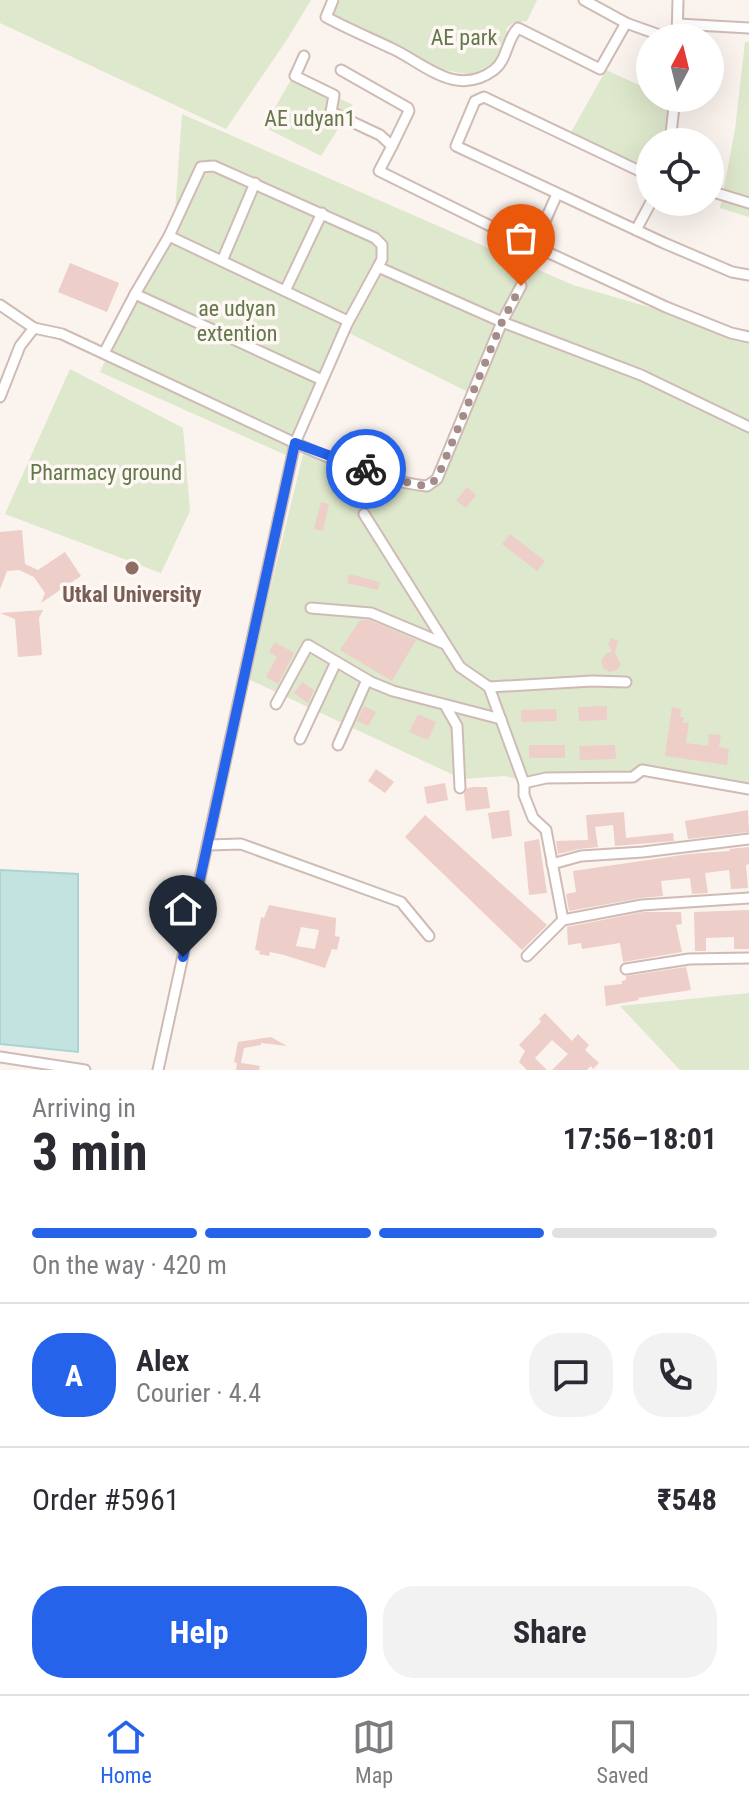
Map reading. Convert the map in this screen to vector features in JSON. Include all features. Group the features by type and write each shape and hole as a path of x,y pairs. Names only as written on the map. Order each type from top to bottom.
{"street":[{"path":"333,0 326,17 361,37 395,50 432,74 471,81 493,71 503,62 511,36 518,28 600,69 626,23"},
{"path":"584,0 636,27"},
{"path":"678,0 678,24"},
{"path":"724,27 749,28"},
{"path":"304,56 295,76 334,95 331,112 380,135 392,146"},
{"path":"341,70 408,108 379,171 666,307 749,337"},
{"path":"636,169 484,97 475,101 456,146 636,230 732,272 749,275"},
{"path":"104,353 169,236 201,167 214,166 255,183 375,238 382,245 382,259 348,321 295,443 158,1070"},
{"path":"222,261 255,183"},
{"path":"526,263 557,194"},
{"path":"724,195 749,203"},
{"path":"285,291 322,213"},
{"path":"636,230 644,216"},
{"path":"169,236 348,321"},
{"path":"378,267 502,322 641,375 749,427"},
{"path":"0,305 34,328 62,334 330,458 427,486 437,479 502,322 521,286"},
{"path":"135,294 322,380"},
{"path":"0,397 20,346 34,328"},
{"path":"364,514 460,667 489,687 524,783 524,795 533,818 546,830 563,920"},
{"path":"311,608 371,613 445,644"},
{"path":"276,704 308,645 367,680 393,691 501,719"},
{"path":"300,739 336,662"},
{"path":"338,745 367,680"},
{"path":"489,687 626,682"},
{"path":"445,705 457,726 460,788"},
{"path":"524,783 546,778 633,777 642,770 749,789"},
{"path":"552,864 581,856 749,839"},
{"path":"208,845 241,844 401,902 429,936"},
{"path":"527,956 563,920 642,905 749,898"},
{"path":"626,969 689,959 749,958"},
{"path":"0,1057 85,1070"}],"green space":[{"path":"0,0 311,0 226,129 0,23"},
{"name":"AE park","path":"340,0 537,0 527,21 513,23 506,29 510,40 495,62 471,75 434,68 394,43 332,14"},
{"path":"745,42 749,42 749,217 724,209 724,187 735,130"},
{"path":"606,70 636,84 636,112 669,112 667,128 636,128 636,165 570,134"},
{"name":"AE udyan1","path":"293,76 353,105 321,156 264,127"},
{"name":"ae udyan extention","path":"182,114 573,285 749,336 749,789 647,769 632,775 526,781 504,776 462,779 248,679 305,447 413,485 437,479 472,394 347,332 288,456 100,372 135,294 167,236 175,213"},
{"name":"Pharmacy ground","path":"70,369 183,428 190,511 161,573 5,514"},
{"path":"749,993 749,1070 680,1070 620,1006"}],"water":[{"path":"0,870 78,874 78,1052 0,1044"}],"building":[{"path":"70,263 119,283 107,312 58,292"},
{"path":"467,487 476,495 466,508 456,501"},
{"path":"321,502 329,504 323,531 314,529"},
{"path":"22,530 25,564 38,570 65,552 81,576 41,603 45,593 34,577 19,570 7,571 0,589 0,532"},
{"path":"510,534 545,561 537,571 502,544"},
{"path":"349,574 380,582 378,590 347,583"},
{"path":"43,610 39,618 42,655 18,657 15,619 0,613"},
{"path":"360,620 369,620 416,640 392,681 340,650"},
{"path":"611,638 618,641 615,653 621,664 617,670 610,672 603,668 601,661 612,651 608,645"},
{"path":"275,642 294,653 278,684 266,677 277,657 269,652"},
{"path":"302,682 314,690 308,703 294,693"},
{"path":"364,706 376,712 368,726 357,721"},
{"path":"607,706 607,720 579,721 578,707"},
{"path":"672,707 681,709 683,723 689,723 686,743 708,746 709,734 721,735 719,747 729,749 727,765 665,756"},
{"path":"556,709 557,721 521,722 521,710"},
{"path":"418,714 436,722 428,740 409,732"},
{"path":"529,745 565,745 565,758 529,758"},
{"path":"615,745 616,759 580,760 579,746"},
{"path":"376,769 394,782 385,793 368,781"},
{"path":"445,783 448,800 427,804 424,787"},
{"path":"487,787 490,808 466,811 464,794 467,788"},
{"path":"509,810 512,836 492,839 488,813"},
{"path":"748,810 749,832 688,839 685,821"},
{"path":"624,812 626,838 673,833 674,841 615,846 613,825 595,827 598,847 558,854 556,841 588,840 586,815"},
{"path":"425,815 547,925 522,950 405,837"},
{"path":"539,839 547,893 529,895 524,842"},
{"path":"749,847 749,864 746,865 748,888 731,889 729,870 705,873 708,893 692,894 690,878 661,881 663,896 569,911 566,894 576,892 573,871"},
{"path":"269,905 336,918 335,936 340,937 337,950 332,949 325,968 270,952 269,956 259,954 260,951 255,950 261,917 264,918","holes":["301,927 319,930 315,949 296,946"]},
{"path":"749,910 749,949 734,949 734,937 706,938 706,951 695,951 694,912"},
{"path":"643,912 681,912 682,924 676,925 682,952 623,962 620,943 582,949 581,943 568,945 567,927"},
{"path":"686,967 691,990 606,1006 604,986 622,984 626,976"},
{"path":"545,1013 572,1041 578,1034 589,1045 585,1050 599,1063 593,1069 591,1066 587,1070 552,1070 568,1054 552,1040 535,1058 547,1070 527,1070 519,1062 525,1051 519,1045 541,1022 539,1019"},
{"path":"271,1037 287,1046 261,1043 244,1048 241,1063 260,1066 259,1070 236,1070 237,1063 234,1062 238,1042"}],"way so far":[{"path":"366,469 427,486 437,479 502,322 521,286"}],"place":[{"name":"Utkal University","path":"132,568"}],"route":[{"path":"183,957 295,443 366,469"}]}
